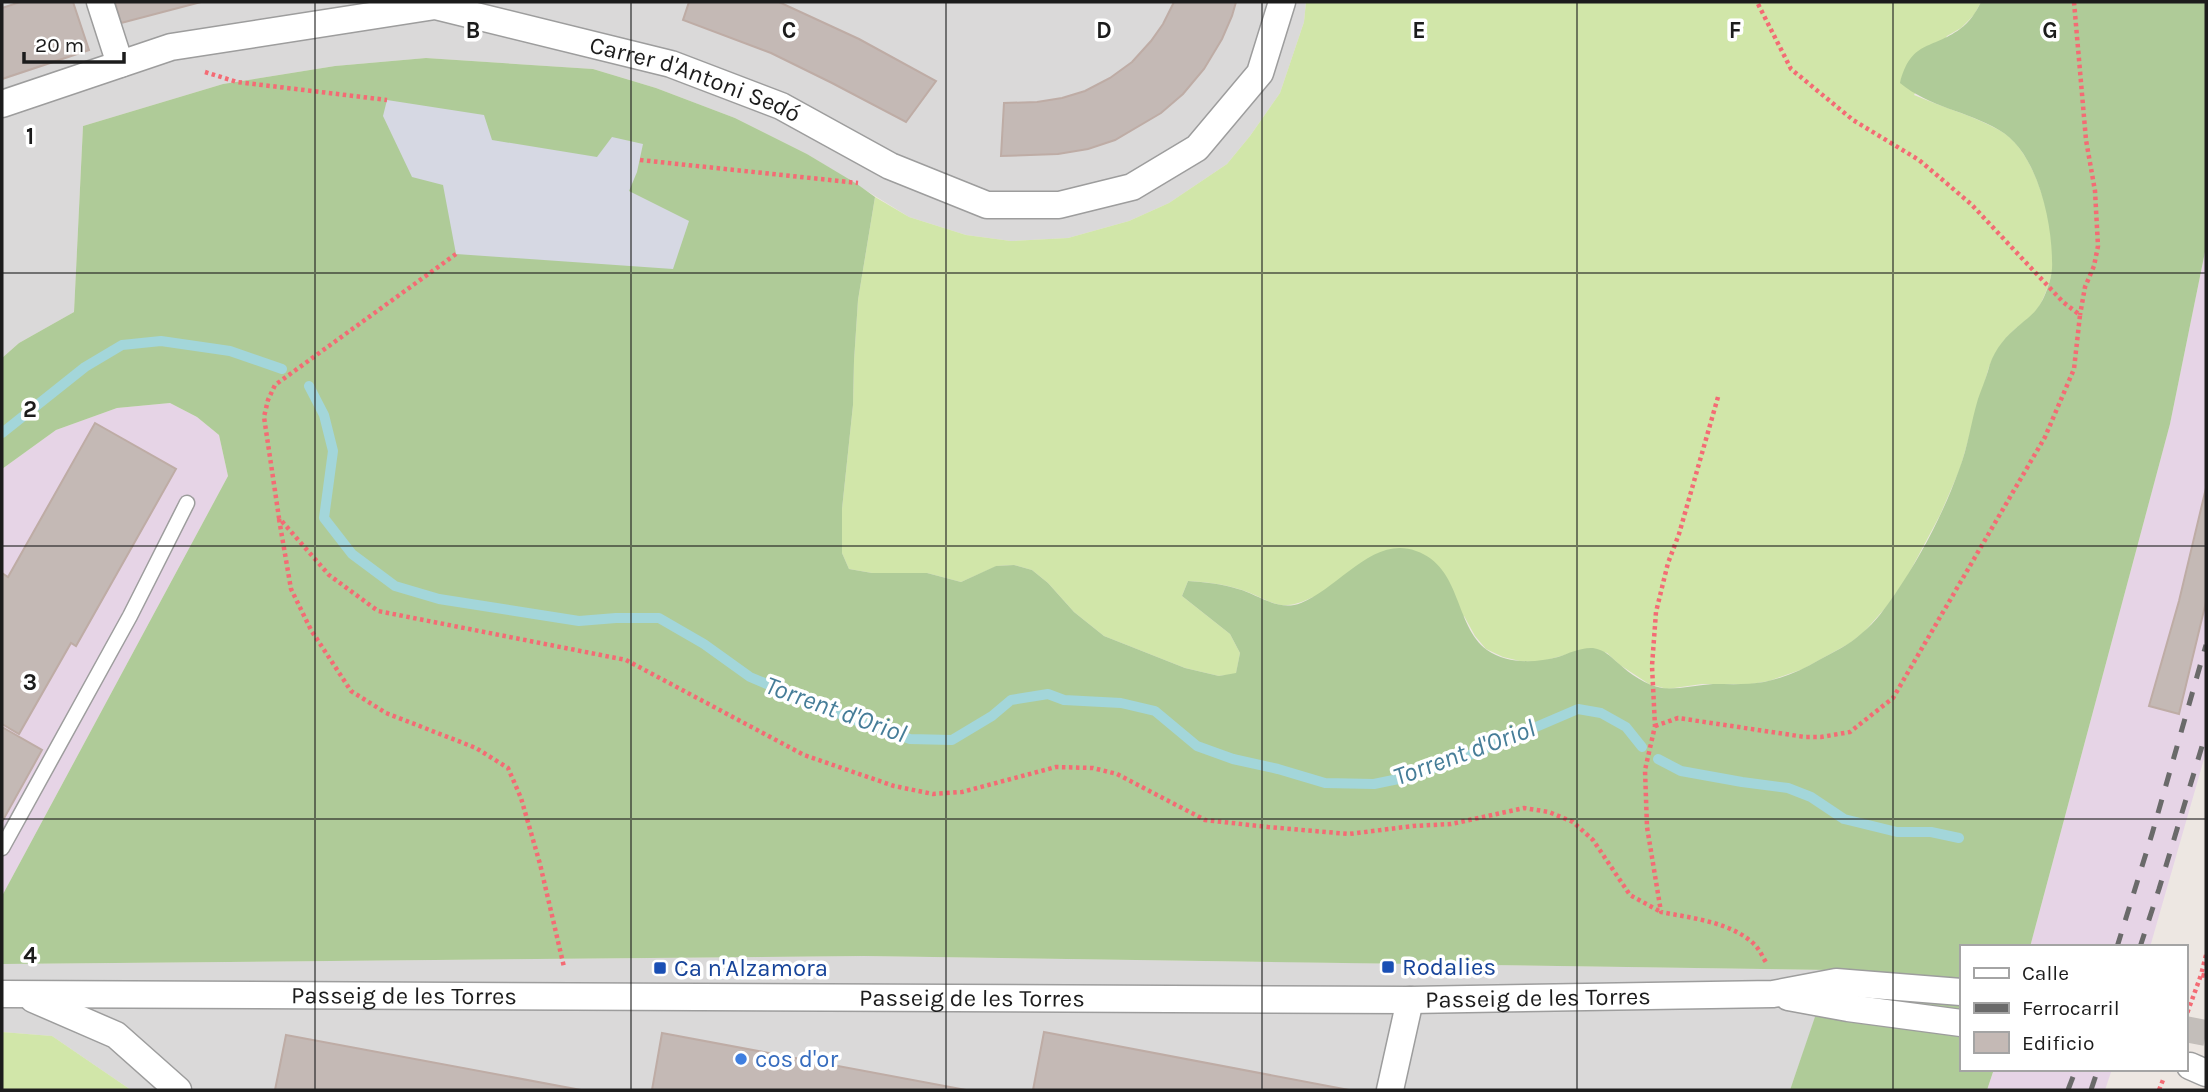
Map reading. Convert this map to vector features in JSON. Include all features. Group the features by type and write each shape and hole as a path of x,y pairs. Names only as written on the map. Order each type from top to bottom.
{"street":[{"path":"100,2 120,64"},
{"name":"Carrer d'Antoni Sedó","path":"2,104 171,47 435,6 671,64 781,106 890,166 987,205 1059,205 1132,187 1197,148 1260,73 1282,2"},
{"name":"Passeig de les Torres","path":"11,994 1410,1000 1773,994 1836,982 1960,992"},
{"path":"11,994 116,1035 177,1090"},
{"name":"Passeig de les Torres","path":"1773,994 1960,1023"},
{"path":"1390,1090 1410,1000"}],"lane":[{"path":"2,848 123,627 187,503"}],"path":[{"path":"1757,2 1791,69 1853,120 1919,160 1970,204 2063,302 2080,315"},
{"path":"1655,726 1678,718 1805,737 1821,737 1850,732 1894,698 2045,437 2074,369 2085,287 2094,266 2098,246 2095,191 2086,140 2074,2"},
{"path":"171,47 209,75 237,82 387,100"},
{"path":"640,160 857,184 890,166"},
{"path":"456,254 275,385 264,417 279,518 291,589 311,630 351,691 386,713 476,748 508,768 522,798 570,996"},
{"path":"1661,912 1647,827 1645,770 1655,726 1652,666 1656,612 1718,397"},
{"path":"279,518 329,575 378,611 626,660 804,755 894,786 933,794 962,792 1056,767 1093,768 1117,774 1205,820 1349,834 1451,824 1524,808 1549,812 1573,822 1593,840 1630,895 1661,912 1698,919 1733,931 1755,945 1773,972 1773,994"},
{"path":"2187,1014 2204,975 2206,956"}],"shaded area":[{"path":"2,2 1306,2 1304,22 1280,93 1227,164 1169,203 1129,221 1068,238 1011,241 966,235 909,217 807,154 735,118 656,88 593,69 426,58 335,66 223,84 83,126 74,312 19,343 2,358"},
{"path":"387,100 484,115 492,140 597,157 612,137 643,144 637,172 629,191 689,221 673,269 456,254 443,185 412,177 383,116"},
{"path":"2206,247 2206,752 2151,945 2031,945 2170,424"},
{"path":"170,403 197,417 219,435 228,476 2,896 2,469 56,430 117,408"},
{"path":"864,956 1832,970 1790,1090 131,1090 52,1036 2,1032 2,964"},
{"path":"1993,1071 2111,1071 2105,1090 1987,1090"}],"green space":[{"path":"1306,2 1981,2 1974,15 1961,28 1947,36 1914,95 1968,115 1999,130 2012,140 2033,171 2041,190 2051,230 2052,270 2039,307 2006,338 1989,367 1960,469 1940,515 1907,577 1887,606 1864,632 1850,643 1803,669 1769,681 1752,684 1702,684 1667,689 1649,684 1607,653 1591,648 1539,662 1503,657 1486,649 1464,616 1313,597 1292,605 1276,604 1228,586 1188,581 1182,596 1230,634 1240,653 1236,674 1219,676 1185,668 1104,636 1074,612 1048,583 1032,570 1014,565 997,566 961,582 927,573 872,573 849,569 842,553 842,509 853,405 858,300 875,197 909,217 966,235 1011,241 1068,238 1129,221 1169,203 1227,164 1280,93 1304,22"},
{"path":"1981,2 2206,2 2206,247 2170,424 2031,945 1960,945 1960,1071 1993,1071 1987,1090 1790,1090 1831,970 864,956 2,964 2,896 228,476 219,435 197,417 170,403 117,408 56,430 2,469 2,358 19,343 74,312 83,126 223,84 335,66 426,58 593,69 656,88 735,118 807,154 875,197 858,300 853,405 842,509 842,553 849,569 872,573 927,573 961,582 996,566 1014,565 1032,570 1048,583 1074,612 1104,636 1185,668 1219,676 1236,673 1240,653 1230,634 1182,596 1188,581 1226,586 1269,602 1293,605 1315,596 1370,557 1385,550 1400,548 1416,551 1431,559 1442,570 1476,639 1495,655 1521,661 1540,660 1593,648 1607,654 1638,678 1662,688 1752,684 1793,673 1836,651 1867,629 1884,610 1914,565 1946,503 1962,461 1978,399 1995,353 2006,338 2035,311 2048,288 2052,266 2049,227 2040,188 2023,154 2012,140 1999,130 1923,98 1900,83 1910,59 1916,53 1950,36 1972,17"},
{"path":"2,1032 52,1036 131,1090 2,1090"}],"building":[{"path":"20,2 73,2 89,50 2,79 2,8"},
{"path":"115,2 201,2 121,23"},
{"path":"689,2 779,2 859,39 936,81 906,122 771,53 683,20"},
{"path":"1174,2 1236,2 1222,39 1204,69 1183,94 1161,113 1115,140 1088,149 1058,154 1001,156 1004,103 1062,98 1085,91 1110,78 1132,62 1151,41"},
{"path":"95,423 176,469 76,646 71,643 19,734 2,724 2,573 8,577"},
{"path":"2206,488 2206,602 2179,714 2149,706 2179,601"},
{"path":"2,727 42,750 2,822"},
{"path":"1044,1032 1349,1090 1033,1090"},
{"path":"662,1033 966,1090 652,1090"},
{"path":"286,1035 581,1090 275,1090"}],"waterway":[{"name":"Torrent d'Oriol","path":"2,433 85,367 122,345 161,341 230,351 282,369"},
{"name":"Torrent d'Oriol","path":"309,386 324,415 333,451 324,518 352,554 395,586 439,599 579,621 659,618 704,644 750,677 849,718 910,739 952,740 992,716 1011,700 1048,694 1064,700 1121,703 1155,711 1197,746 1233,759 1325,783 1374,784 1408,777 1475,753 1578,709 1601,713 1626,727 1642,747"},
{"name":"Torrent d'Oriol","path":"1658,759 1681,771 1788,788 1811,797 1844,819 1897,832 1931,832 1959,838"}],"tunnel":[{"path":"2187,1029 2206,1033"}],"railway":[{"path":"2118,945 2206,645"},
{"path":"2141,945 2206,733"},
{"path":"2068,1090 2075,1071"},
{"path":"2091,1090 2097,1071"}],"place":[{"name":"Rodalies","path":"1388,967"},
{"name":"Ca n'Alzamora","path":"660,968"},
{"name":"cos d'or","path":"741,1059"}]}
